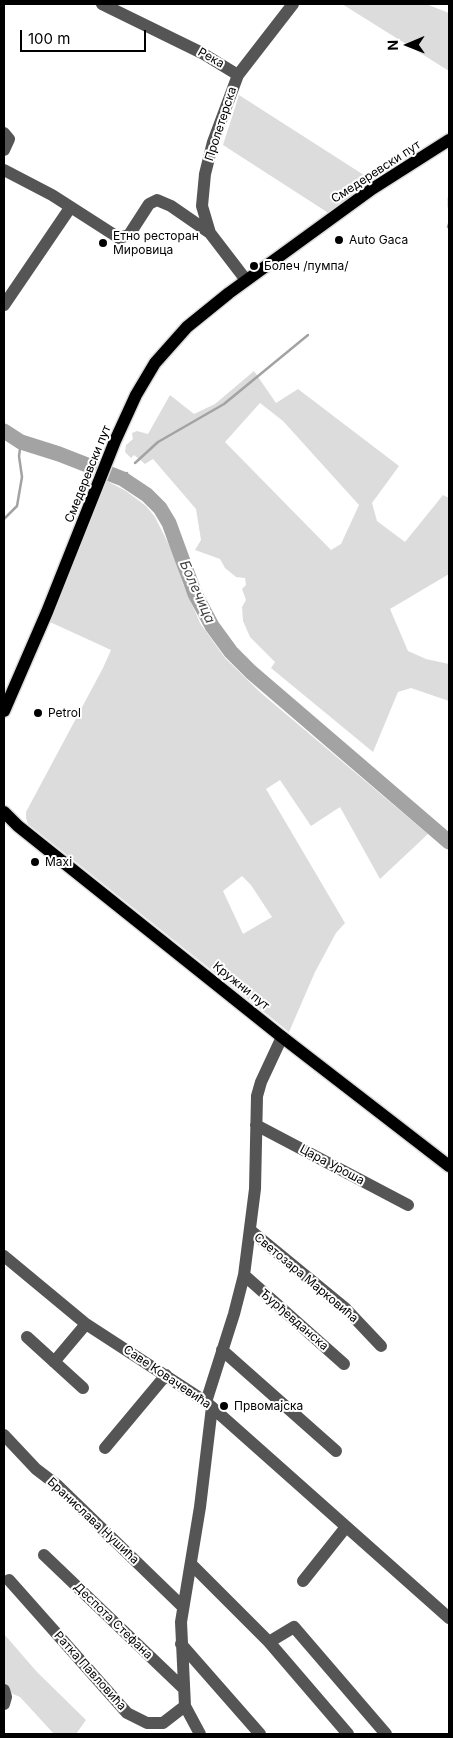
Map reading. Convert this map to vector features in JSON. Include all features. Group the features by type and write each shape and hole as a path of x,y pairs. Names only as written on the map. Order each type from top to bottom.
{"main road":[{"name":"Смедеревски пут","path":"4,711 131,405 155,363 187,328 246,280 372,189 449,140"},
{"name":"Кружни пут","path":"4,812 18,826 282,1037 449,1166"},
{"name":"Кружни пут","path":"4,819 18,826"}],"street":[{"name":"Река","path":"102,4 202,53 238,75"},
{"name":"Пролетерска","path":"210,233 202,206 205,174 213,142 238,75 293,4"},
{"path":"4,133 9,139 4,150"},
{"path":"4,170 31,183 119,238 129,235 151,202 160,200 210,233 246,280"},
{"path":"4,305 70,208"},
{"path":"200,1734 185,1706 182,1687 181,1644 183,1607 208,1454 209,1405 222,1350 244,1275 255,1189 257,1096 261,1082 282,1037"},
{"name":"Цара Уроша","path":"256,1125 408,1205"},
{"name":"Светозара Марковића","path":"250,1231 346,1309 381,1346"},
{"name":"Саве Ковачевића","path":"4,1256 86,1324 209,1405 449,1618"},
{"name":"Ђурђевданска","path":"244,1275 344,1364"},
{"path":"54,1362 86,1324"},
{"path":"26,1337 83,1388"},
{"path":"222,1350 336,1451"},
{"path":"105,1448 166,1375"},
{"name":"Бранислава Нушића","path":"4,1435 36,1469 57,1485 183,1607"},
{"path":"304,1581 346,1527"},
{"name":"Деспота Стефана","path":"44,1555 182,1687"},
{"path":"191,1564 269,1642 348,1734"},
{"name":"Ратка Павловића","path":"9,1580 127,1713 147,1723 156,1724 168,1720 185,1706"},
{"path":"269,1642 294,1627 386,1734"},
{"path":"181,1644 260,1734"},
{"path":"4,1690 6,1697 4,1704"}],"shaded area":[{"path":"342,4 426,4 449,13 449,71"},
{"path":"239,95 367,177 373,183 330,214 223,145"},
{"path":"254,371 276,403 298,389 399,466 372,503 377,521 405,542 443,495 449,498 449,574 390,609 408,651 426,659 449,664 449,701 411,688 398,692 373,752 271,668 275,662 250,637 243,621 242,607 246,600 242,589 246,585 245,578 236,577 225,568 220,559 195,550 201,540 196,509 153,459 145,464 134,455 131,458 125,452 126,445 133,439 132,433 137,431 148,434 170,395 194,414 215,404","holes":["260,403 283,421 359,505 341,544 331,550 225,442"]},
{"path":"107,481 126,491 146,506 155,517 172,551 183,584 200,623 225,658 261,693 428,834 380,879 340,807 311,826 280,780 266,789 345,923 336,933 315,972 289,1032 28,824 26,812 111,650 50,622","holes":["242,876 251,885 272,917 243,934 223,891"]},
{"path":"4,1634 37,1672 86,1720 76,1734 54,1734 20,1697 4,1690"}],"waterway":[{"path":"449,198 449,207"},
{"path":"135,463 158,442 224,404 308,335"},
{"name":"Болечица","path":"4,431 21,442 59,454 123,479 147,495 160,508 169,523 195,594 212,626 231,652 251,672 449,842"},
{"path":"4,519 17,506 22,477 19,456 21,442"},
{"name":"Болечица","path":"123,479 127,473"}],"place":[{"name":"Auto Gaca","path":"339,240"},
{"name":"Етно ресторан Мировица","path":"103,243"},
{"name":"Болеч /пумпа/","path":"254,266"},
{"name":"Petrol","path":"38,713"},
{"name":"Maxi","path":"35,862"},
{"name":"Првомајска","path":"224,1406"}]}
